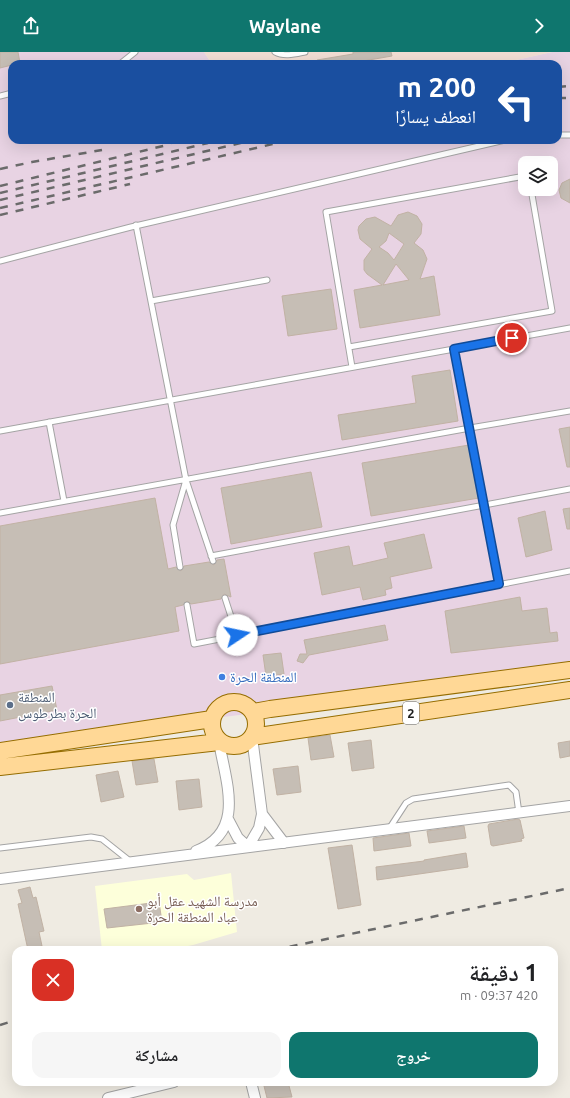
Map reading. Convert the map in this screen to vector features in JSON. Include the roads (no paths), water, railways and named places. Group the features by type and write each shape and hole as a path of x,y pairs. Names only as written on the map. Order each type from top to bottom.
{"main road":[{"path":"253,712 270,708 570,670"},
{"name":"2","path":"252,737 570,690"},
{"path":"0,767 219,742 232,747 240,746 252,737 256,729 256,720 253,712 241,703 226,703 220,707 212,719 211,727 219,742"},
{"path":"0,750 212,719"}],"street":[{"path":"248,847 259,828 262,814 252,737"},
{"path":"185,855 214,842 223,832 228,819 229,802 219,742"},
{"path":"0,879 570,806"},
{"path":"262,814 284,843"},
{"path":"228,819 238,838 248,847"},
{"path":"108,1098 158,1086"},
{"path":"252,1086 256,1098"}],"lane":[{"path":"125,60 135,52"},
{"path":"275,52 278,54 290,55 305,52"},
{"path":"0,261 136,226 489,144"},
{"path":"352,367 326,212 518,177"},
{"path":"349,347 552,311 532,196"},
{"path":"136,226 186,480 212,558 570,489"},
{"path":"151,301 267,280"},
{"path":"0,431 570,328"},
{"path":"454,349 499,584"},
{"path":"0,513 470,428 570,412"},
{"path":"49,422 64,502"},
{"path":"180,567 173,525 186,480"},
{"path":"187,605 194,644 570,571"},
{"path":"225,598 237,635"},
{"path":"389,829 406,804 413,799 508,785 516,792 519,812"},
{"path":"0,848 91,837 102,839 132,862"}],"railway":[{"path":"562,87 570,86"},
{"path":"562,98 570,98"},
{"path":"0,186 171,144"},
{"path":"0,193 204,144"},
{"path":"0,200 237,144"},
{"path":"0,208 273,144"},
{"path":"0,169 102,150"},
{"path":"0,215 130,184"},
{"path":"293,946 570,888"},
{"path":"0,1025 12,1021"}],"place":[{"name":"المنطقة الحرة","path":"222,677"},
{"name":"المنطقة الحرة بطرطوس","path":"10,705"},
{"name":"مدرسة الشهيد عقل أبو عباد المنطقة الحرة","path":"139,909"}]}
